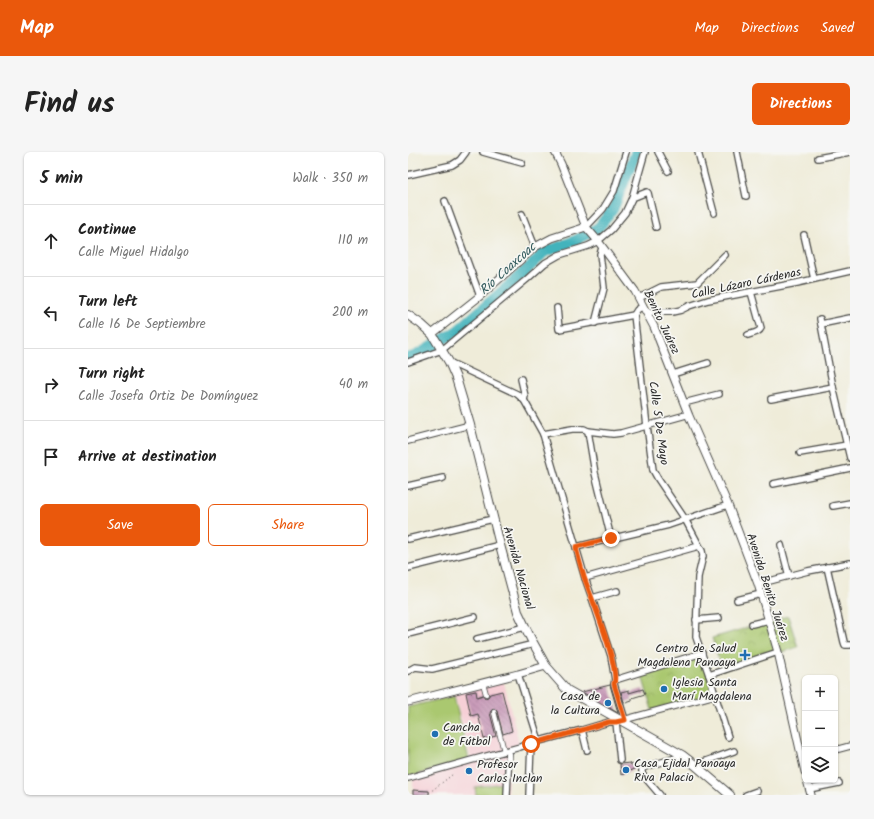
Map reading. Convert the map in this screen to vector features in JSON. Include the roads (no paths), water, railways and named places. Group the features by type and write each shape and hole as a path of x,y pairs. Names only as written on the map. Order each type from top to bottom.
{"main road":[{"name":"Avenida Nacional","path":"408,315 421,324 433,336 449,362 456,378 470,425 518,612 546,666 567,690 683,756 730,795"}],"street":[{"path":"408,175 452,165 460,160 466,152"},
{"path":"483,152 522,163"},
{"path":"555,152 587,228"},
{"path":"433,336 535,247 552,238 587,228 603,209 614,191 626,152"},
{"path":"408,362 440,348 526,280 545,263 559,255 588,246 611,230 625,213 632,198 645,152"},
{"path":"658,152 668,171"},
{"path":"698,152 714,213"},
{"path":"737,152 746,196"},
{"path":"818,158 850,152"},
{"path":"632,198 647,192 648,193 656,227"},
{"path":"445,201 480,296"},
{"path":"522,214 535,247"},
{"name":"Benito Juárez","path":"587,228 635,290 654,327 689,416"},
{"path":"804,235 814,279"},
{"path":"595,322 604,288 600,254 602,248"},
{"path":"639,298 661,287 697,283 725,255"},
{"name":"Calle Lázaro Cárdenas","path":"645,309 672,312 708,300 850,271"},
{"path":"748,335 757,332 761,328 751,292"},
{"path":"557,308 558,329 634,315 637,310 645,309"},
{"name":"Calle 5 De Mayo","path":"634,315 653,470 685,520 702,551 703,556 698,577 696,637 728,737"},
{"path":"850,318 820,321 833,387 850,458"},
{"path":"449,362 517,394 524,400 543,434 584,578 611,656 620,721 620,760"},
{"path":"673,374 708,363"},
{"path":"521,379 526,396 524,400"},
{"path":"771,400 833,387"},
{"path":"684,403 719,394"},
{"path":"543,434 572,429 584,429 588,431 621,434 686,415 689,416"},
{"name":"Avenida Benito Juárez","path":"689,416 728,505 758,584 778,652 802,753"},
{"path":"408,440 470,425"},
{"path":"588,431 594,473 611,538"},
{"path":"800,453 847,444"},
{"path":"773,484 850,468"},
{"path":"408,486 443,478"},
{"path":"833,506 850,503"},
{"path":"576,547 669,526 728,505"},
{"path":"408,539 493,519"},
{"path":"781,545 789,576"},
{"path":"408,568 500,546"},
{"path":"584,578 699,546"},
{"path":"758,584 808,571 850,563"},
{"path":"827,568 848,645"},
{"path":"592,598 617,591"},
{"path":"737,600 761,594"},
{"path":"408,634 475,617"},
{"path":"696,620 719,618"},
{"path":"752,624 769,620"},
{"path":"477,639 525,627"},
{"path":"408,671 415,667 432,668 534,644"},
{"path":"709,675 778,652"},
{"path":"615,680 702,654"},
{"path":"408,702 546,666"},
{"path":"518,674 539,741"},
{"path":"483,683 486,694"},
{"path":"408,778 609,722 620,721 715,695"},
{"path":"494,712 506,751 507,795"},
{"path":"582,730 587,750"},
{"path":"529,795 531,744"},
{"path":"838,749 850,746"},
{"path":"695,765 734,751"},
{"path":"660,795 642,774 642,770 645,767 683,756"},
{"path":"810,792 835,783"},
{"path":"746,795 757,790"}],"waterway":[{"name":"Río Coaxcoac","path":"408,358 416,356 457,331 534,263 543,253 576,240 599,227 613,209 636,152"}],"place":[{"name":"Centro de Salud Magdalena Panoaya","path":"745,655"},
{"name":"Iglesia Santa Marí Magdalena","path":"664,689"},
{"name":"Casa de la Cultura","path":"608,703"},
{"name":"Cancha de Fútbol","path":"435,734"},
{"name":"Casa Ejidal Panoaya Riva Palacio","path":"626,770"},
{"name":"Profesor Carlos Inclan","path":"469,771"}]}
